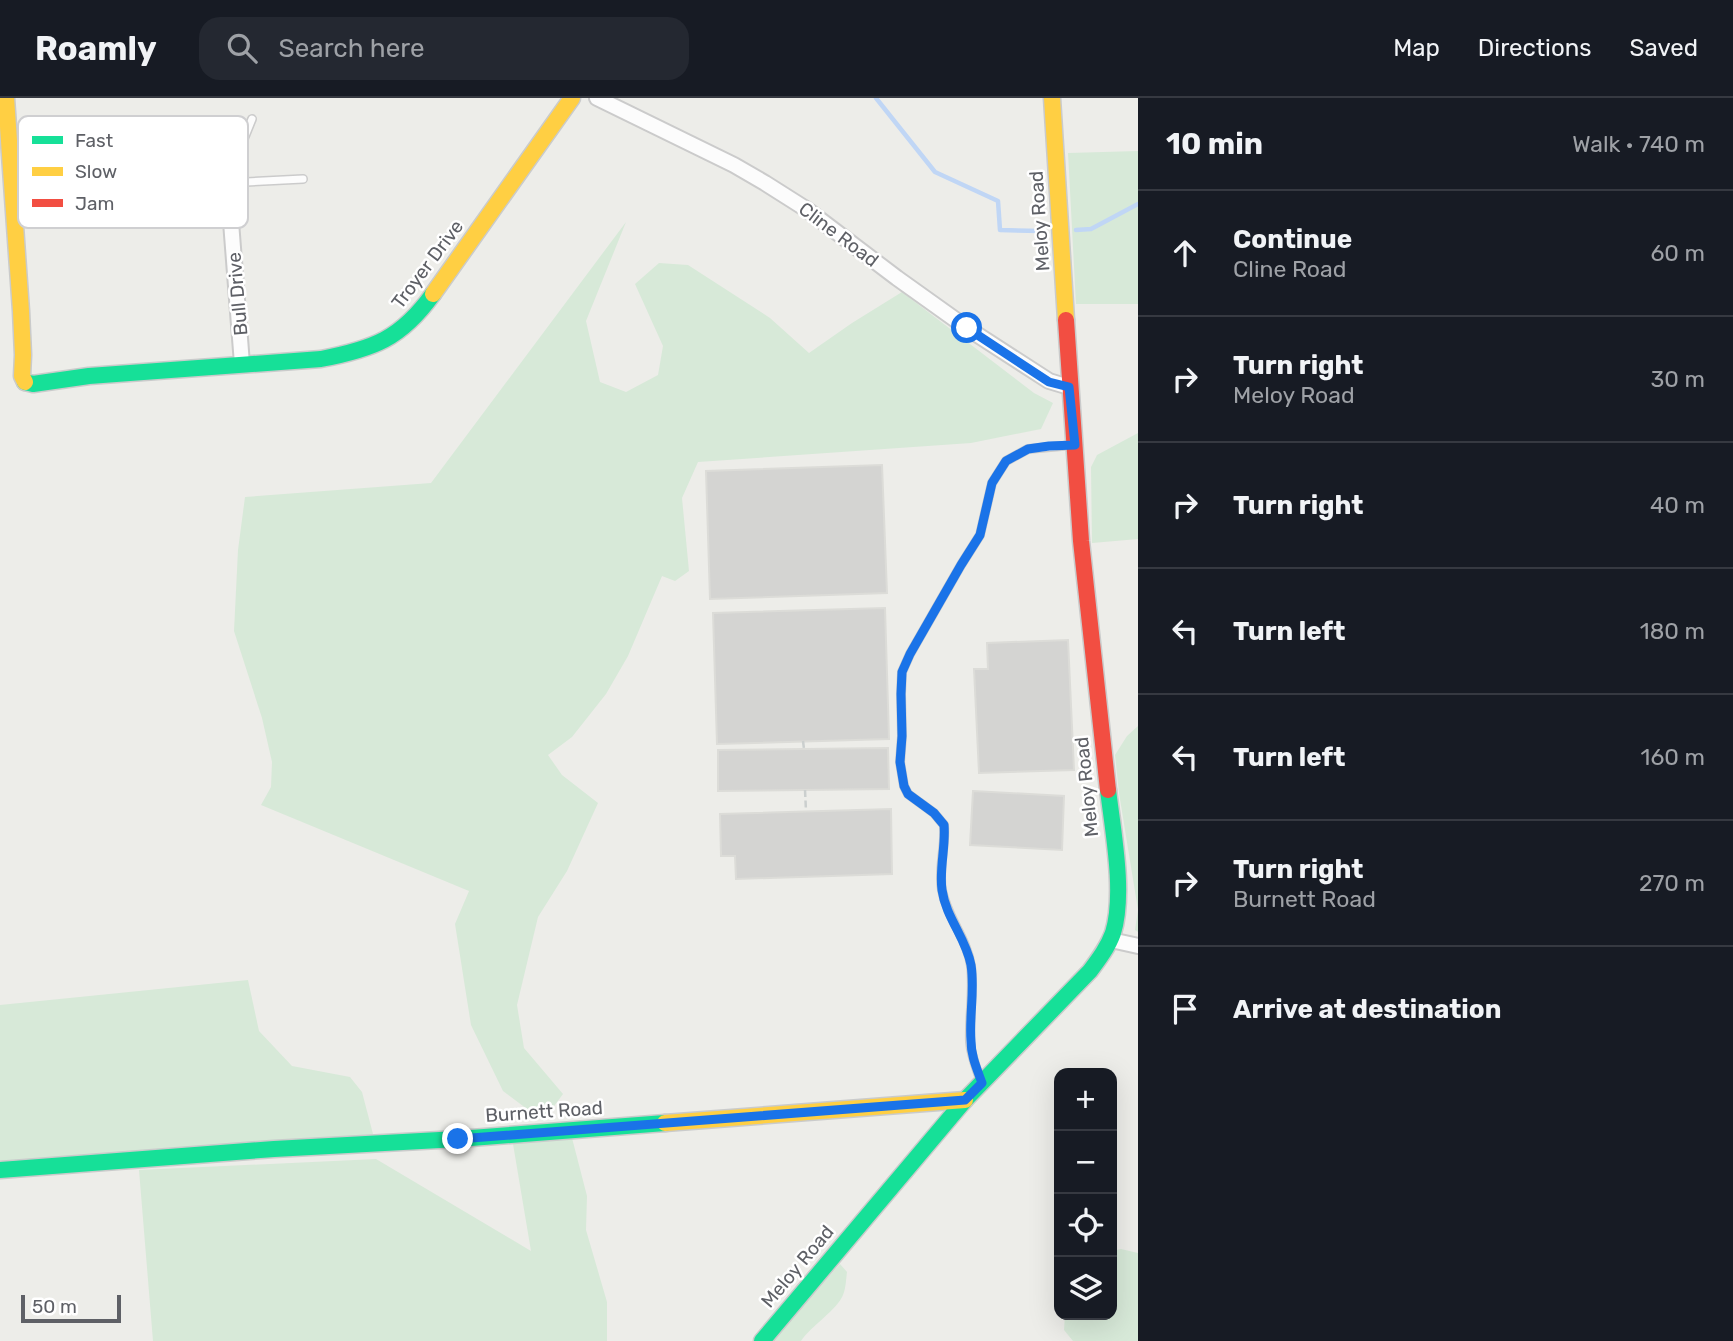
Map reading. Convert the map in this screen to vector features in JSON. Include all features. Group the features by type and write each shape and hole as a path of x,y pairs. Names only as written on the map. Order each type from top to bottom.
{"street":[{"name":"Troyer Drive","path":"6,98 21,311 22,376 25,383 33,384 89,376 321,359 351,354 384,341 410,324 420,312 572,98"},
{"name":"Cline Road","path":"597,98 765,183 806,209 978,336 1049,382 1069,387"},
{"name":"Meloy Road","path":"762,1341 965,1100 1090,971 1100,959 1115,928 1117,905 1114,847 1087,603 1069,387 1052,98"},
{"name":"Bull Drive","path":"231,228 242,364"},
{"path":"1111,940 1138,946"},
{"name":"Burnett Road","path":"0,1170 274,1149 458,1139 965,1100"}],"lane":[{"path":"248,129 252,119"},
{"path":"248,182 303,179"},
{"path":"982,1083 973,1059 971,1043 971,967 964,941 948,913 942,889 944,825 934,813 908,794 904,786 900,762 902,672 980,535 992,483 1006,461 1028,449 1075,445"}],"path":[{"path":"803,741 804,749"},
{"path":"805,790 806,811"}],"green space":[{"path":"1138,151 1138,304 1076,304 1068,153"},
{"path":"626,222 586,321 600,382 626,392 658,375 663,346 635,284 659,263 688,265 770,318 809,353 902,292 1034,393 1053,403 1041,429 971,443 698,462 682,498 689,571 675,581 662,576 628,656 606,694 572,737 548,755 562,775 598,803 567,871 538,917 517,1005 524,1048 563,1094 543,1121 503,1091 471,1025 455,924 469,891 261,805 271,787 272,762 262,718 234,631 238,550 245,497 431,483"},
{"path":"1138,433 1138,539 1092,543 1091,467 1097,455"},
{"path":"1138,726 1138,910 1115,755 1127,736"},
{"path":"1138,910 1138,932 1135,930"},
{"path":"248,980 259,1031 292,1066 350,1077 362,1092 373,1134 366,1144 0,1170 0,1005"},
{"path":"512,1138 572,1138 587,1196 586,1230 607,1302 607,1341 153,1341 139,1170 376,1159 531,1251"},
{"path":"1117,1250 1138,1253 1138,1341 1073,1341 1064,1330 1065,1320 1117,1320"},
{"path":"840,1264 847,1272 840,1301 801,1341 773,1341 780,1330"}],"building":[{"path":"882,465 887,593 710,599 706,471"},
{"path":"885,608 889,739 717,744 713,613"},
{"path":"1068,640 1074,770 979,773 974,669 988,669 987,643"},
{"path":"888,748 889,789 718,791 718,750"},
{"path":"973,791 1064,796 1062,850 970,845"},
{"path":"891,809 892,874 736,879 735,856 721,856 720,814"}],"waterway":[{"path":"876,98 935,172 998,201 1000,230 1040,231"},
{"path":"1076,230 1091,229 1138,204"}],"traffic: fast":[{"path":"25,382 33,384 89,376 321,359 356,351 384,340 409,322 433,294"},
{"path":"762,1341 965,1100 1090,971 1103,953 1113,933 1118,900 1117,862 1108,790"},
{"path":"0,1170 665,1123"}],"traffic: slow":[{"path":"6,98 21,311 22,376 25,382"},
{"path":"433,294 572,98"},
{"path":"1052,98 1066,320"},
{"path":"665,1123 965,1100"}],"traffic: jam":[{"path":"1066,320 1081,541 1108,790"}],"route":[{"path":"458,1139 965,1100 982,1083 973,1059 971,1043 971,967 964,941 948,913 942,889 944,825 934,813 908,794 904,786 900,762 902,672 980,535 992,483 1006,461 1028,449 1075,445 1069,387 1049,382 967,328"}]}
